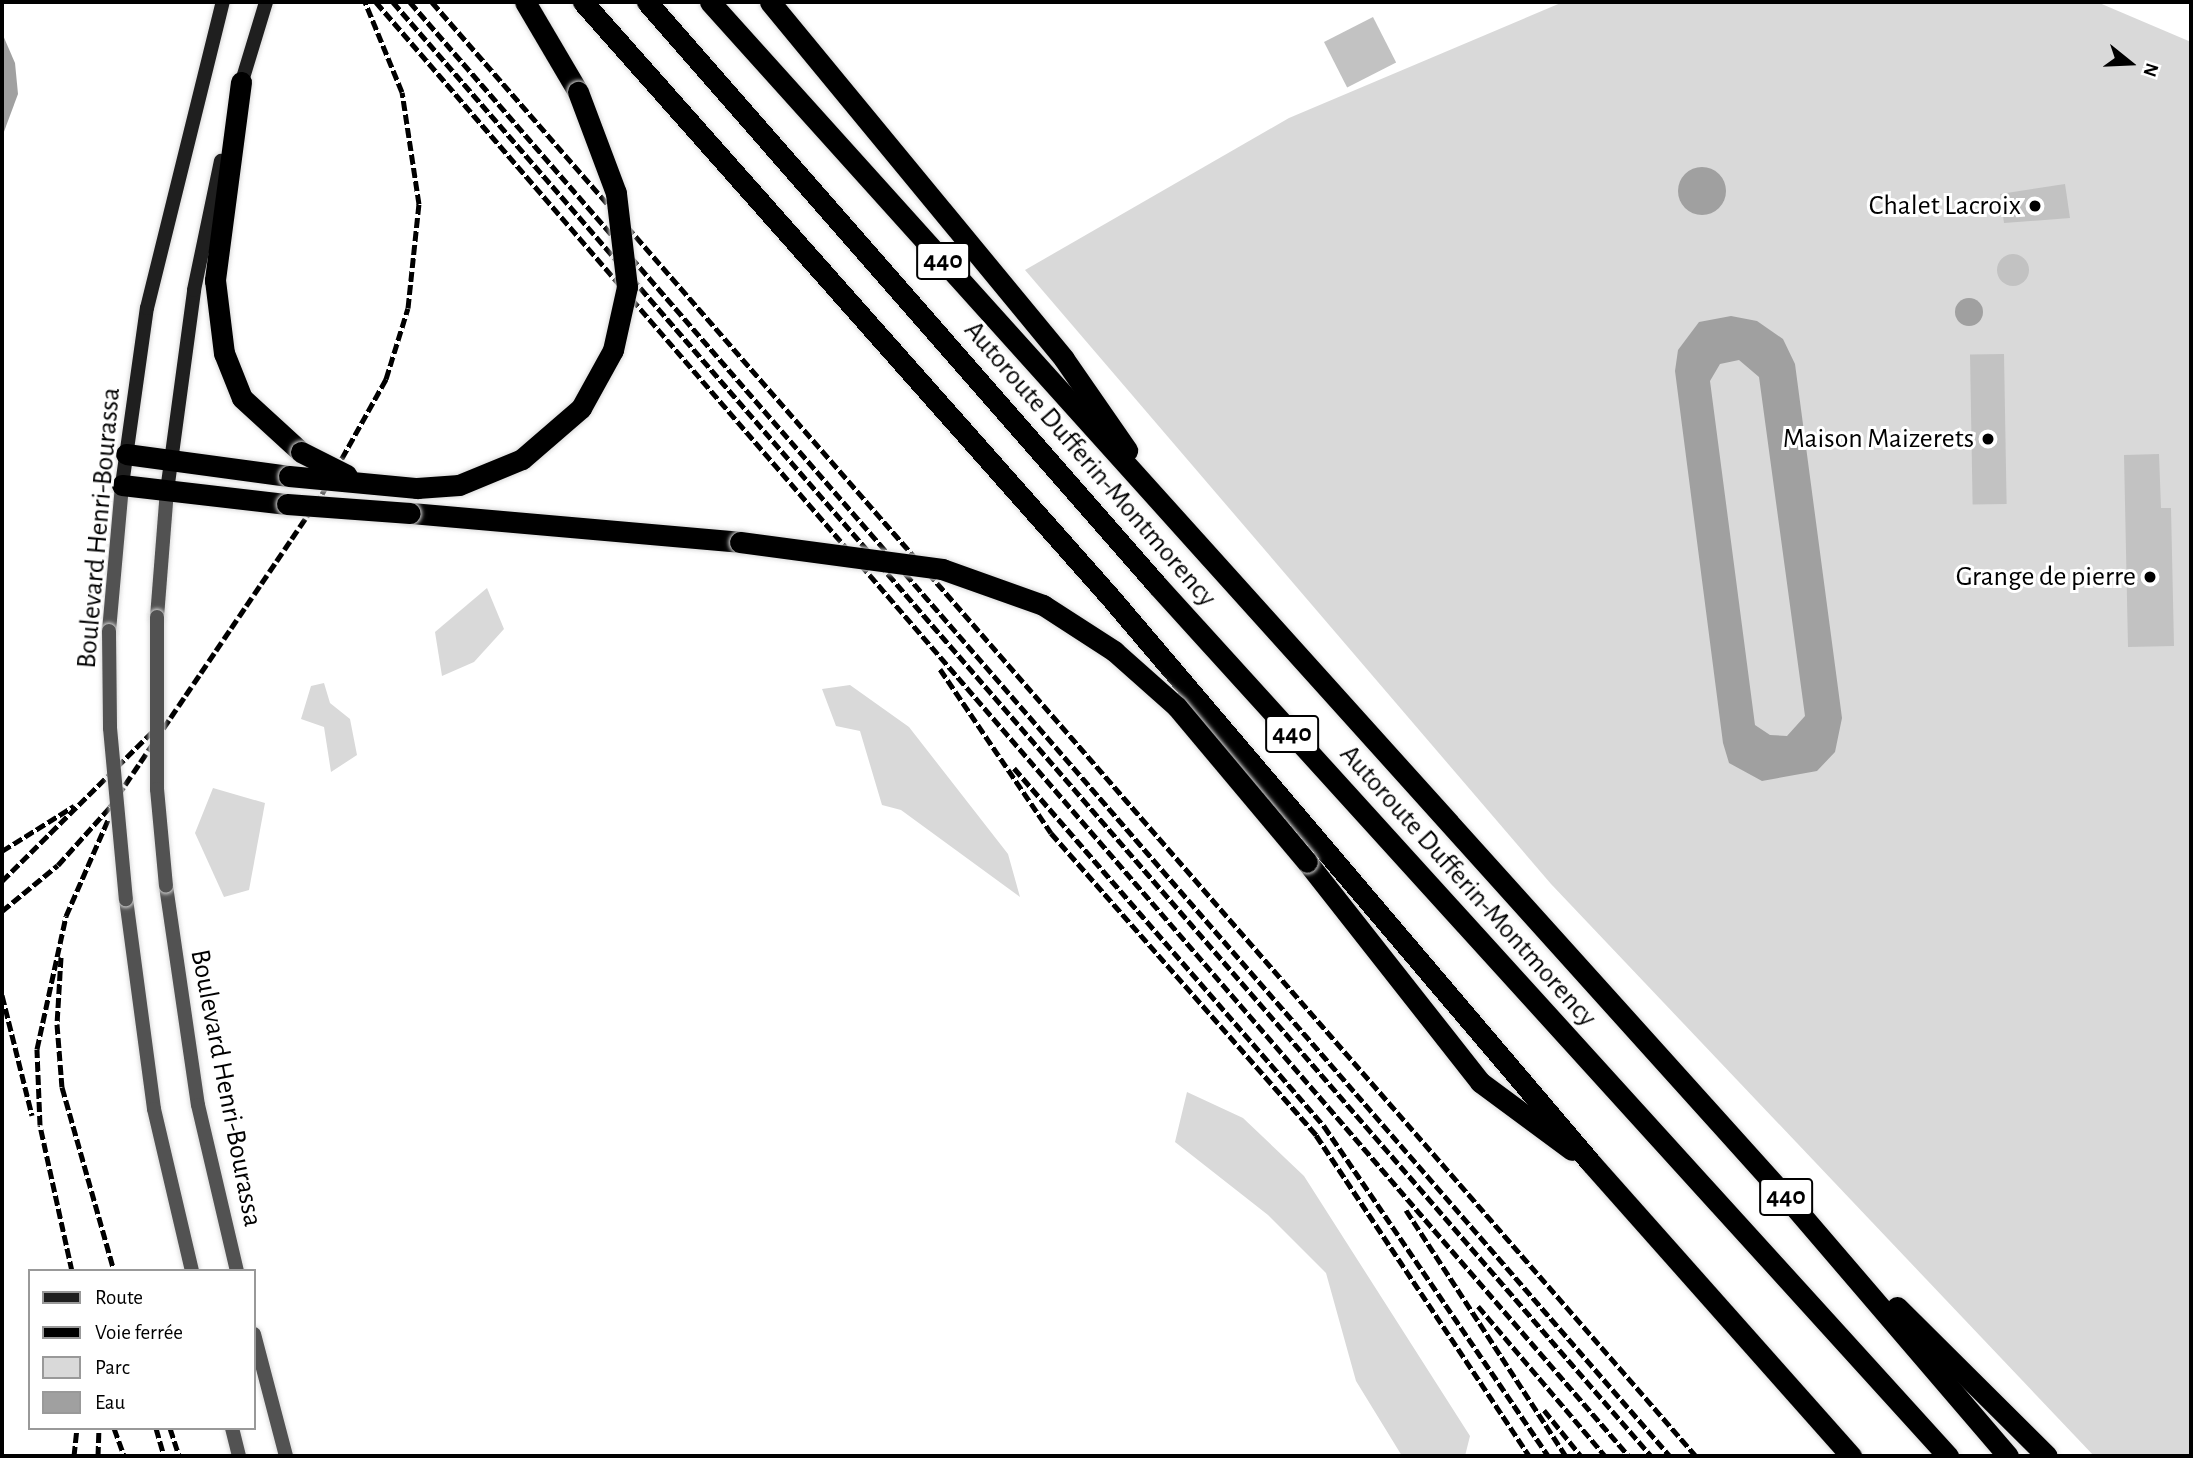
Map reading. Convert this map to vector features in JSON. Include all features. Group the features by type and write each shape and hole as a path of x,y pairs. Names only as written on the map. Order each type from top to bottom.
{"highway":[{"path":"126,454 289,476 362,480 416,488 490,475 550,439 600,381 625,297 627,244 616,193 578,92 525,2"},
{"path":"583,2 1102,587 1591,1163 1851,1456"},
{"name":"Autoroute Dufferin-Montmorency","path":"647,2 1157,585 1948,1456"},
{"name":"Autoroute Dufferin-Montmorency","path":"710,2 1786,1197 2008,1456"},
{"path":"770,2 1064,359 1176,521"},
{"path":"241,82 215,280 224,353 243,398 301,452 362,480"},
{"path":"122,485 287,504 753,543 942,569 1002,587 1078,626 1177,707 1307,862 1480,1082 1591,1163"},
{"path":"1786,1197 2046,1456"}],"main road":[{"name":"Boulevard Henri-Bourassa","path":"122,485 148,308 223,2"},
{"name":"Boulevard Henri-Bourassa","path":"167,491 194,290 241,82 266,2"}],"street":[{"name":"Boulevard Henri-Bourassa","path":"122,485 109,631 110,728 126,900 154,1109 192,1269"},
{"name":"Boulevard Henri-Bourassa","path":"167,491 157,617 157,789 166,886 198,1105 237,1269"},
{"path":"256,1342 286,1456"},
{"path":"232,1430 239,1456"}],"green space":[{"path":"1563,2 2097,2 2191,42 2191,1456 2094,1456 1551,884 1025,270 1289,118"},
{"path":"487,588 504,629 474,662 442,676 435,632"},
{"path":"324,683 330,703 350,719 357,755 331,772 324,727 301,719 311,686"},
{"path":"850,685 909,727 1008,854 1020,897 901,810 882,805 860,731 836,726 822,689"},
{"path":"213,788 265,803 249,890 224,897 195,833"},
{"path":"1187,1092 1243,1118 1304,1176 1470,1436 1465,1456 1402,1456 1356,1381 1326,1273 1268,1215 1175,1142"}],"water":[{"path":"2,33 15,63 18,94 2,137"},
{"path":"1702,167 1711,168 1719,174 1725,182 1725,200 1719,208 1711,214 1702,215 1693,214 1685,208 1679,200 1678,191 1679,182 1685,174 1693,168"},
{"path":"1969,298 1979,302 1983,312 1979,322 1969,326 1959,322 1955,312 1959,302"},
{"path":"1731,316 1757,321 1783,339 1795,364 1842,718 1835,752 1817,771 1762,781 1729,763 1723,743 1675,371 1678,350 1699,322","holes":["1739,360 1759,377 1805,716 1787,736 1770,735 1755,725 1710,381 1720,364"]}],"building":[{"path":"1373,17 1396,62 1347,87 1324,42"},
{"name":"Chalet Lacroix","path":"2065,184 2070,218 2004,223 2000,194"},
{"path":"2013,254 2024,259 2029,270 2024,281 2013,286 2002,281 1997,270 2002,259"},
{"name":"Maison Maizerets","path":"2004,354 2007,504 1973,505 1970,355"},
{"name":"Grange de pierre","path":"2159,454 2161,508 2171,508 2174,646 2128,647 2124,455"}],"railway":[{"path":"2,911 58,865 110,807 322,494 386,379 408,308 419,204 402,92 365,2"},
{"path":"376,2 1629,1456"},
{"path":"393,2 1651,1456"},
{"path":"410,2 1670,1456"},
{"path":"432,2 1696,1456"},
{"path":"940,669 1051,833 1316,1135 1529,1456"},
{"path":"2,881 152,732"},
{"path":"1014,768 1324,1126 1548,1456"},
{"path":"2,851 74,806"},
{"path":"72,1269 40,1125 37,1049 66,916 108,820"},
{"path":"61,957 57,1024 62,1087 113,1269"},
{"path":"2,995 32,1115"},
{"path":"1406,1210 1566,1456"},
{"path":"1478,1306 1605,1456"},
{"path":"1544,1410 1581,1456"},
{"path":"74,1456 77,1430"},
{"path":"98,1456 99,1430"},
{"path":"115,1430 124,1456"},
{"path":"157,1430 164,1456"},
{"path":"171,1430 179,1456"}],"place":[{"name":"Chalet Lacroix","path":"2035,206"},
{"name":"Maison Maizerets","path":"1988,439"},
{"name":"Grange de pierre","path":"2150,577"}]}
